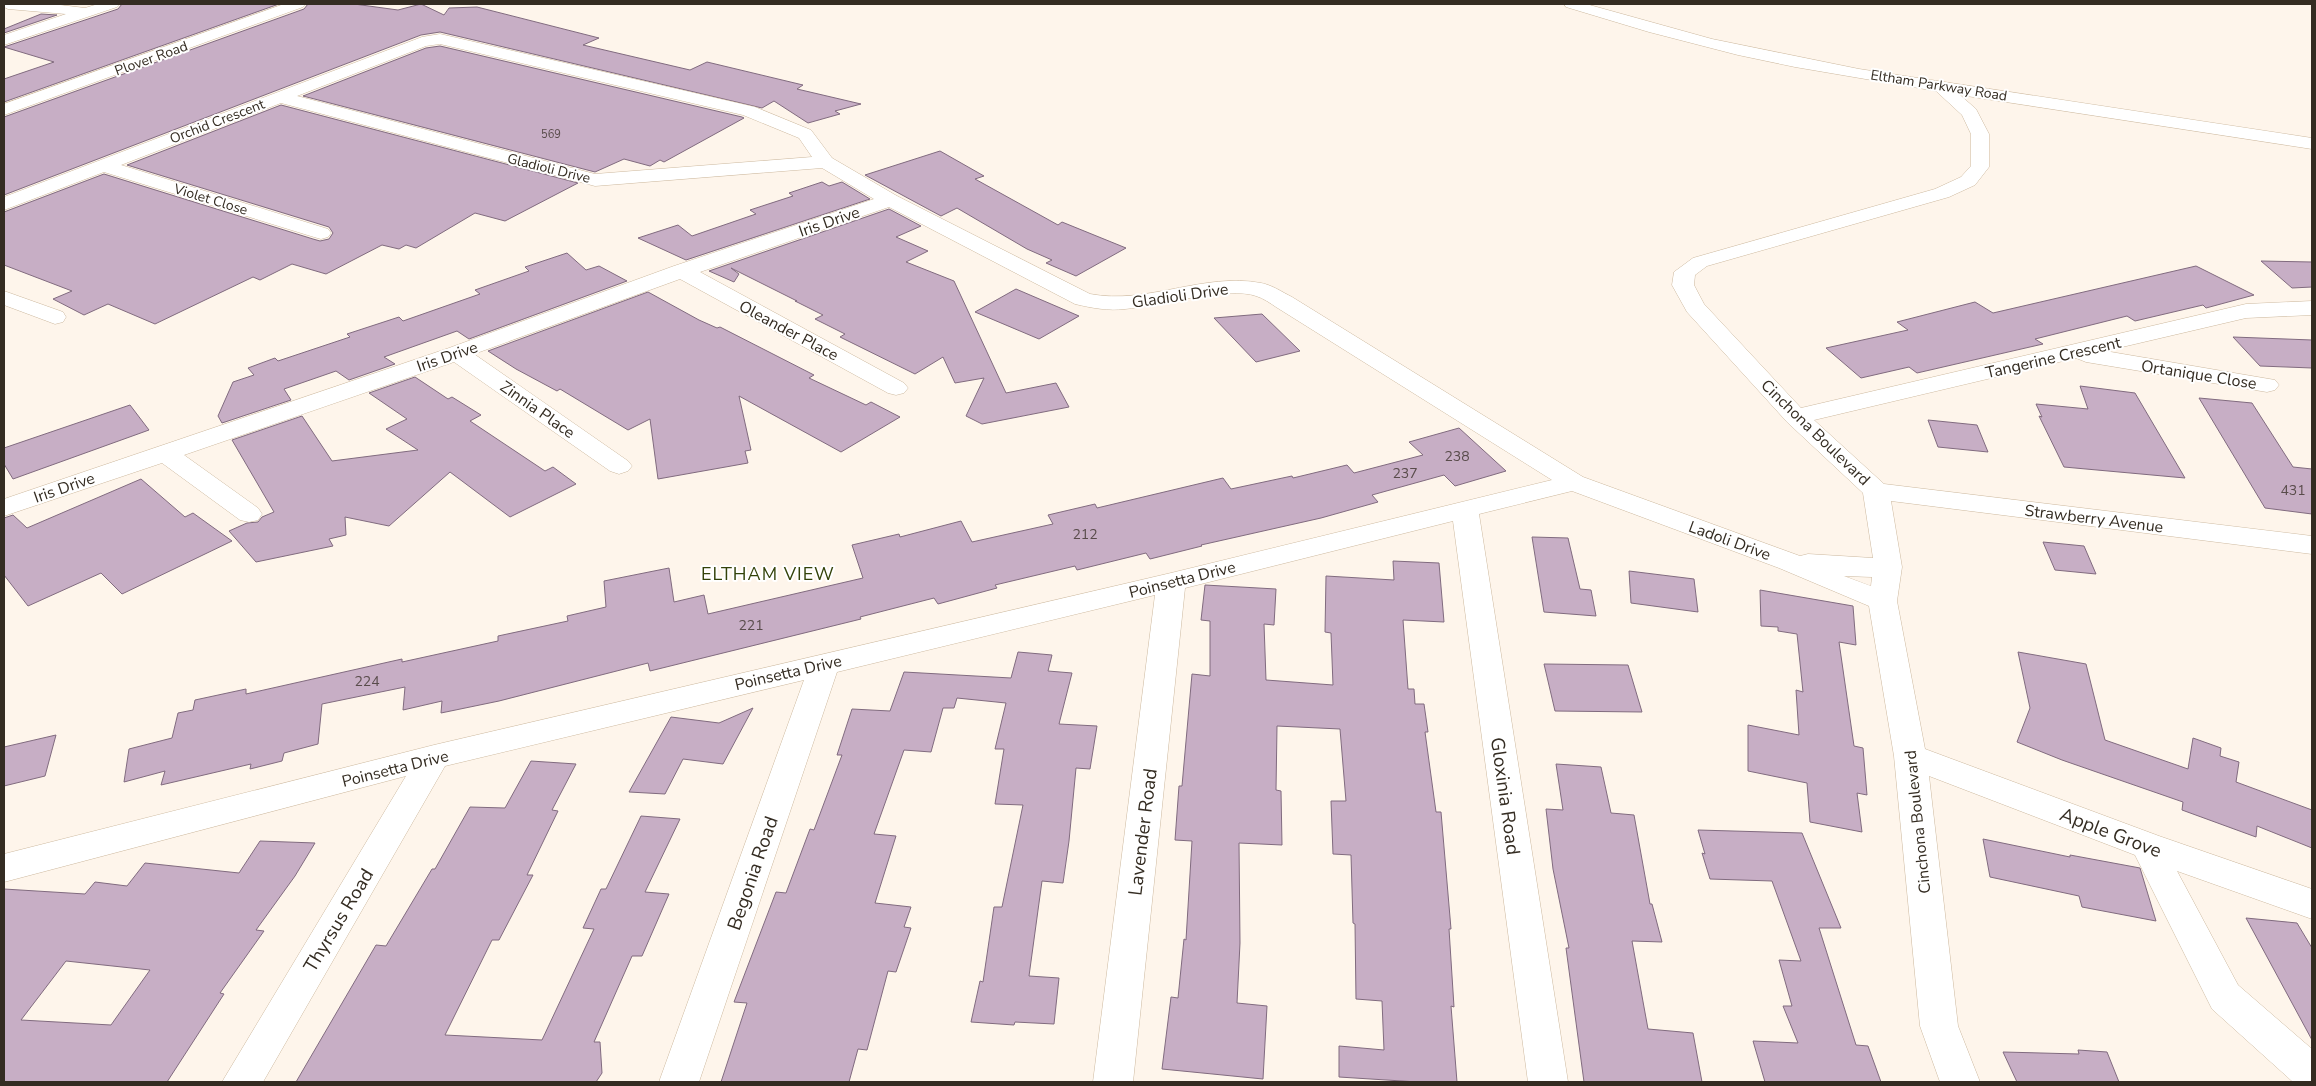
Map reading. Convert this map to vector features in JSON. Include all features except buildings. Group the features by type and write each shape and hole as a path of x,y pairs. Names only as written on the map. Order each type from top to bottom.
{"street":[{"path":"8,4 88,12"},
{"path":"4,40 112,4"},
{"name":"Plover Road","path":"4,110 298,4"},
{"name":"Eltham Parkway Road","path":"1571,4 1643,27 1795,62 1940,86 2222,127 2312,143"},
{"name":"Gladioli Drive","path":"431,40 440,39 749,111 805,134 825,162 890,200 1083,299 1103,303 1124,303 1229,287 1259,289 1292,307 1574,483"},
{"name":"Orchid Crescent","path":"4,204 101,165 431,40"},
{"name":"Cinchona Boulevard","path":"1940,86 1970,113 1980,134 1980,167 1968,181 1942,193 1700,262 1686,272 1683,285 1696,307 1796,417 1876,491 1888,567 1883,602 1910,756 1939,1026 1960,1082"},
{"name":"Gladioli Drive","path":"279,97 595,180 825,162"},
{"name":"Violet Close","path":"101,165 321,233"},
{"name":"Iris Drive","path":"4,508 457,353 890,200"},
{"name":"Oleander Place","path":"682,272 896,388"},
{"path":"4,296 55,317"},
{"name":"Tangerine Crescent","path":"1796,417 2246,311 2312,308"},
{"name":"Zinnia Place","path":"457,353 619,466"},
{"name":"Ortanique Close","path":"2073,353 2267,385"},
{"path":"164,452 249,514"},
{"name":"Poinsetta Drive","path":"4,868 434,757 1171,582 1574,483"},
{"name":"Ladoli Drive","path":"1574,483 1789,562 1883,602"},
{"name":"Strawberry Avenue","path":"1876,491 2312,545"},
{"name":"Gloxinia Road","path":"1465,510 1548,1082"},
{"path":"1789,562 1858,568 1888,567"},
{"name":"Lavender Road","path":"1113,1082 1171,582"},
{"name":"Begonia Road","path":"679,1082 825,663"},
{"name":"Apple Grove","path":"1910,756 2147,846 2312,904"},
{"name":"Thyrsus Road","path":"242,1082 434,757"},
{"path":"2147,846 2225,997 2312,1074"}],"district":[{"name":"ELTHAM VIEW","path":"768,574"}]}
